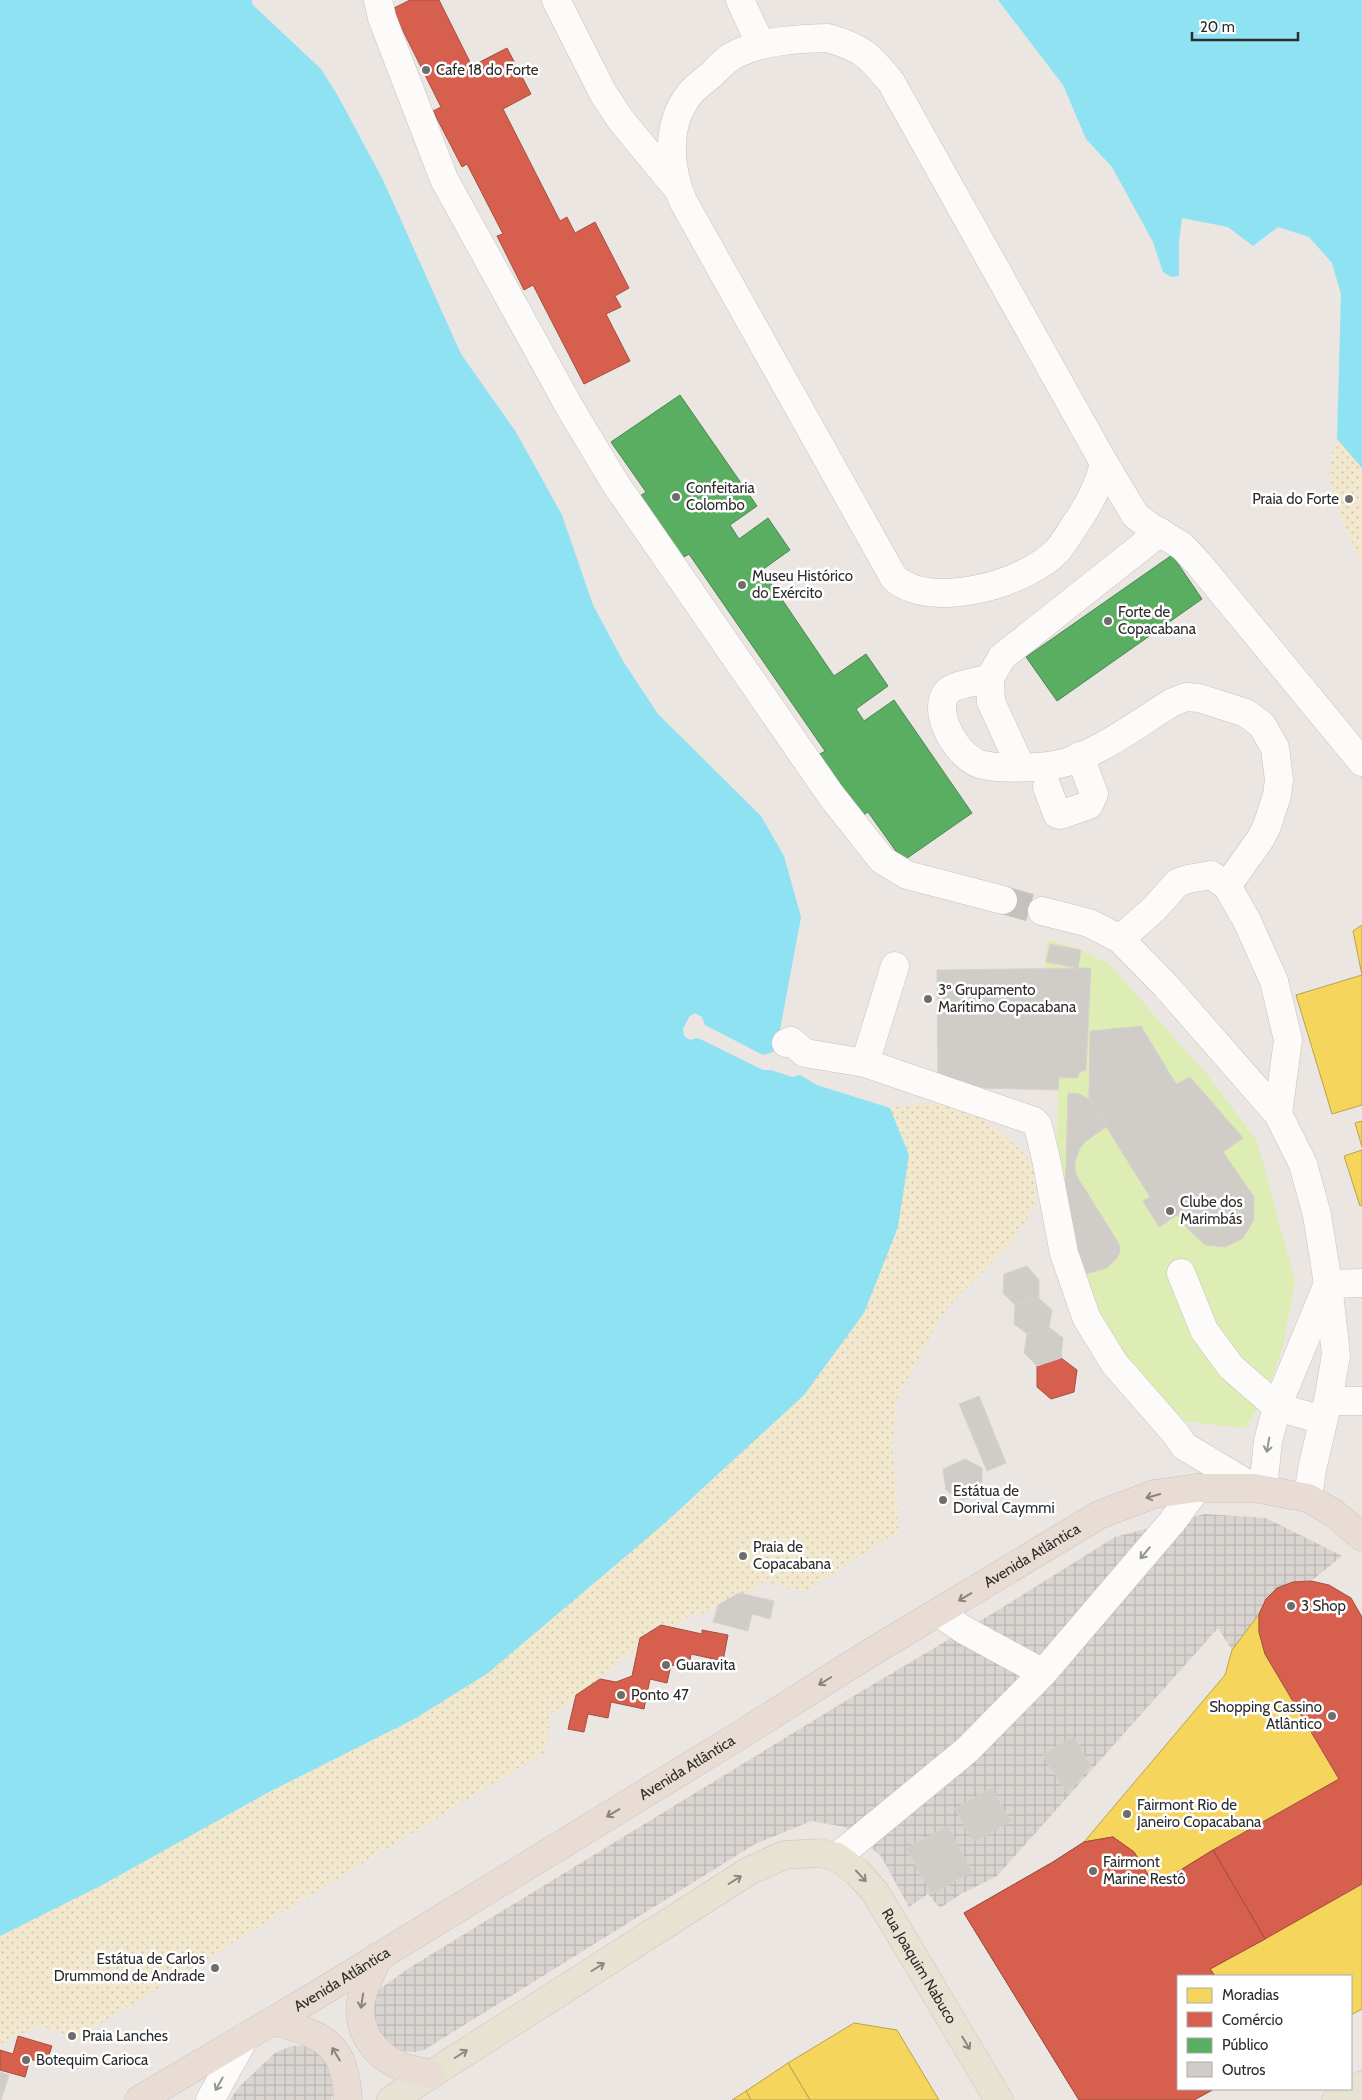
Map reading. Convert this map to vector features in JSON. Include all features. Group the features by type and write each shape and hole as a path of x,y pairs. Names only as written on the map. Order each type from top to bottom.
{"highway":[{"name":"Avenida Atlântica","path":"139,2100 275,2021 870,1653 1099,1515 1154,1494 1197,1488 1258,1489 1308,1498 1335,1514 1362,1537"},
{"path":"380,1956 365,1986 361,2008 362,2025 370,2043 383,2055 401,2067 430,2074"},
{"path":"275,2021 320,2037 333,2047 343,2066 348,2100"}],"main road":[{"path":"391,2100 749,1871 784,1855 828,1855"},
{"name":"Rua Joaquim Nabuco","path":"828,1855 857,1872 875,1892 999,2100"},
{"path":"1336,2100 1362,2085"}],"street":[{"path":"378,0 382,18 444,179 570,408 615,482 830,794 882,860 907,875 1003,900"},
{"path":"556,0 603,93 620,118 680,192"},
{"path":"740,0 761,45"},
{"path":"1104,463 1096,490 1086,511 1057,551 1042,563 1002,582 963,592 922,591 901,584 894,578 680,192 674,175 671,155 676,121 693,90 726,60 761,45 778,41 828,38 852,45 869,56 891,82 1104,463 1135,514 1182,546 1198,563 1362,762"},
{"path":"1021,767 991,702 990,678 1002,657 1160,532"},
{"path":"990,678 952,688 946,693 942,705 945,727 968,758 982,766 1021,767 1057,764 1100,747 1173,702 1186,697 1199,698 1246,713 1262,725 1274,748 1277,761 1280,780 1277,795 1262,838 1227,886"},
{"path":"1047,787 1057,814 1060,815 1089,805 1093,800 1094,794 1080,756"},
{"path":"1120,939 1155,908 1177,883 1212,875 1227,886 1248,921 1274,981 1288,1040 1278,1114"},
{"path":"1042,911 1090,923 1120,939 1166,986 1278,1114 1303,1164 1316,1216 1328,1284 1336,1355 1326,1410 1312,1469 1308,1498"},
{"path":"865,1063 895,966"},
{"path":"786,1043 791,1041 805,1053 865,1063 1034,1121 1038,1126 1046,1158 1064,1253 1086,1317 1114,1363 1176,1434 1184,1446 1258,1489 1277,1407 1328,1284"},
{"path":"1181,1273 1204,1330 1214,1346 1242,1378 1277,1407 1326,1410 1362,1401"},
{"path":"1328,1284 1362,1283"},
{"path":"828,1855 967,1750 1043,1673 1172,1522 1197,1488"},
{"path":"939,1613 964,1630 1043,1673"},
{"path":"210,2100 245,2037"}],"sand":[{"name":"Praia do Forte","path":"1337,439 1362,468 1362,564 1342,520 1329,477 1331,457"},
{"name":"Praia de Copacabana","path":"925,1103 965,1109 989,1123 1017,1146 1037,1168 1039,1191 1029,1216 1012,1242 947,1308 897,1400 892,1441 899,1531 804,1592 765,1581 725,1606 691,1616 655,1636 608,1670 594,1688 551,1713 545,1752 77,2038 38,2025 0,2044 0,1936 102,1885 267,1793 416,1718 487,1673 571,1601 909,1155 890,1108"}],"green space":[{"name":"Clube dos Marimbás","path":"1047,940 1079,949 1109,964 1209,1077 1257,1141 1295,1281 1283,1345 1267,1393 1245,1428 1182,1421 1152,1393 1099,1323 1073,1252 1056,1160 1059,1077 1079,1074 1086,1070 1091,969 1044,969"}],"shaded area":[{"path":"1205,1514 1266,1518 1342,1556 1311,1581 1293,1582 1277,1588 1266,1599 1259,1614 1232,1650 1218,1628 997,1876 961,1894 940,1908 928,1894 909,1907 881,1856 845,1827 811,1821 755,1844 424,2050 414,2052 400,2051 383,2041 373,2020 372,2007 377,1991 409,1968 1115,1537"},
{"path":"291,2046 303,2046 314,2050 327,2060 335,2091 331,2100 230,2100 239,2087 275,2053"}],"water":[{"path":"0,0 252,0 252,4 321,69 338,96 383,180 461,354 516,432 562,515 593,605 623,661 658,714 761,816 784,856 801,917 771,1070 792,1077 800,1075 817,1085 890,1108 909,1155 898,1227 864,1313 804,1395 665,1523 488,1673 416,1718 267,1793 102,1885 0,1936"},
{"path":"998,0 1362,0 1362,468 1337,439 1341,294 1332,263 1309,237 1278,227 1253,246 1228,227 1182,218 1179,241 1179,276 1171,277 1163,272 1153,242 1112,167 1086,139 1063,85"}],"pier":[{"path":"695,1013 702,1017 705,1025 763,1055 776,1051 771,1070 763,1070 698,1038 690,1040 684,1036 683,1029 689,1017"}],"building: Moradias":[{"path":"1362,925 1362,975 1353,931"},
{"path":"1362,975 1362,1105 1332,1114 1296,995"},
{"path":"1362,1121 1362,1147 1355,1123"},
{"path":"1362,1150 1362,1205 1360,1206 1344,1156"},
{"path":"1259,1614 1259,1632 1265,1654 1339,1779 1213,1850 1155,1886 1134,1852 1113,1837 1084,1842 1225,1675 1232,1650"},
{"path":"1362,1884 1362,2009 1352,2014 1352,1975 1214,1975 1210,1969"},
{"path":"854,2023 897,2030 939,2100 810,2100 788,2063"},
{"path":"788,2063 810,2100 751,2100 746,2091"},
{"path":"746,2091 751,2100 732,2100"}],"building: Comércio":[{"path":"410,0 439,0 472,66 507,48 531,94 503,109 560,221 567,217 575,233 595,222 629,288 615,296 621,307 606,314 630,361 584,384 533,285 524,290 497,236 503,234 467,164 462,167 433,111 441,107 392,9"},
{"path":"1061,1358 1077,1370 1074,1392 1051,1399 1037,1387 1037,1366"},
{"name":"Shopping Cassino Atlântico","path":"1311,1581 1329,1585 1351,1598 1362,1617 1362,1884 1265,1939 1213,1850 1339,1779 1265,1654 1259,1632 1259,1614 1266,1599 1277,1588 1293,1582"},
{"path":"661,1625 702,1634 702,1630 728,1635 723,1661 691,1654 689,1668 671,1665 667,1683 650,1679 644,1709 611,1702 608,1718 588,1714 584,1732 568,1729 576,1695 600,1679 616,1682 632,1676 640,1638"},
{"path":"1113,1837 1134,1852 1155,1886 1213,1850 1265,1939 1210,1969 1214,1975 1177,1975 1177,1987 1157,1999 1121,1938 1143,1925 1124,1891 1020,1953 1046,1998 1062,1988 1077,2013 1066,2020 1089,2059 1104,2051 1118,2075 1103,2084 1112,2100 1079,2100 964,1913 1084,1842"},
{"path":"1113,1837 1134,1852 1155,1886 1213,1850 1265,1939 1210,1969 1214,1975 1177,1975 1177,2090 1212,2090 1194,2100 1079,2100 964,1913 1084,1842"},
{"path":"18,2036 52,2046 46,2064 30,2059 25,2077 0,2070 0,2050 13,2054"},
{"path":"1177,2038 1177,2058 1168,2043"},
{"path":"1177,2061 1177,2090 1212,2090 1194,2100 1112,2100"}],"building: Público":[{"path":"680,395 757,506 730,525 739,539 768,518 790,550 762,570 834,676 866,654 888,686 856,709 864,721 894,700 972,813 903,861 868,812 857,819 815,757 825,751 689,554 679,560 637,498 646,492 611,442"},
{"path":"1172,555 1202,599 1057,701 1026,657"}],"building: Outros":[{"path":"1050,944 1081,950 1078,968 1046,962"},
{"path":"1091,968 1086,1070 1080,1072 1077,1078 1059,1077 1058,1090 938,1087 937,970"},
{"path":"1141,1026 1176,1084 1190,1077 1243,1138 1223,1152 1254,1197 1254,1220 1243,1238 1225,1247 1205,1245 1177,1215 1159,1227 1143,1201 1150,1197 1089,1099 1090,1031"},
{"path":"1068,1093 1079,1094 1089,1099 1106,1127 1086,1141 1080,1148 1075,1162 1075,1170 1078,1178 1119,1244 1120,1252 1107,1268 1082,1275 1065,1198"},
{"path":"1027,1266 1039,1280 1039,1298 1015,1305 1003,1293 1004,1274"},
{"path":"1039,1298 1052,1310 1049,1327 1027,1334 1014,1324 1015,1305"},
{"path":"1049,1327 1063,1338 1061,1358 1037,1366 1024,1353 1027,1334"},
{"path":"979,1396 1006,1463 987,1471 959,1404"},
{"path":"965,1459 982,1468 982,1491 961,1501 946,1490 943,1469"},
{"path":"739,1593 774,1601 770,1619 752,1614 748,1631 713,1622 718,1605"},
{"path":"1073,1736 1091,1766 1067,1794 1043,1755"},
{"path":"991,1788 1011,1821 974,1842 955,1809"},
{"path":"947,1826 972,1871 932,1894 906,1849"},
{"path":"0,2072 9,2075 1,2100 0,2100"}],"tunnel":[{"path":"1003,900 1042,911"}],"place":[{"name":"Cafe 18 do Forte","path":"426,70"},
{"name":"Confeitaria Colombo","path":"676,497"},
{"name":"Praia do Forte","path":"1349,499"},
{"name":"Museu Histórico do Exército","path":"742,585"},
{"name":"Forte de Copacabana","path":"1108,621"},
{"name":"3º Grupamento Marítimo Copacabana","path":"928,999"},
{"name":"Clube dos Marimbás","path":"1170,1211"},
{"name":"Estátua de Dorival Caymmi","path":"943,1500"},
{"name":"Praia de Copacabana","path":"743,1556"},
{"name":"3 Shop","path":"1291,1606"},
{"name":"Guaravita","path":"666,1665"},
{"name":"Ponto 47","path":"621,1695"},
{"name":"Shopping Cassino Atlântico","path":"1332,1716"},
{"name":"Fairmont Rio de Janeiro Copacabana","path":"1127,1814"},
{"name":"Fairmont Marine Restô","path":"1093,1871"},
{"name":"Estátua de Carlos Drummond de Andrade","path":"215,1968"},
{"name":"Praia Lanches","path":"72,2036"},
{"name":"Botequim Carioca","path":"26,2060"}]}
